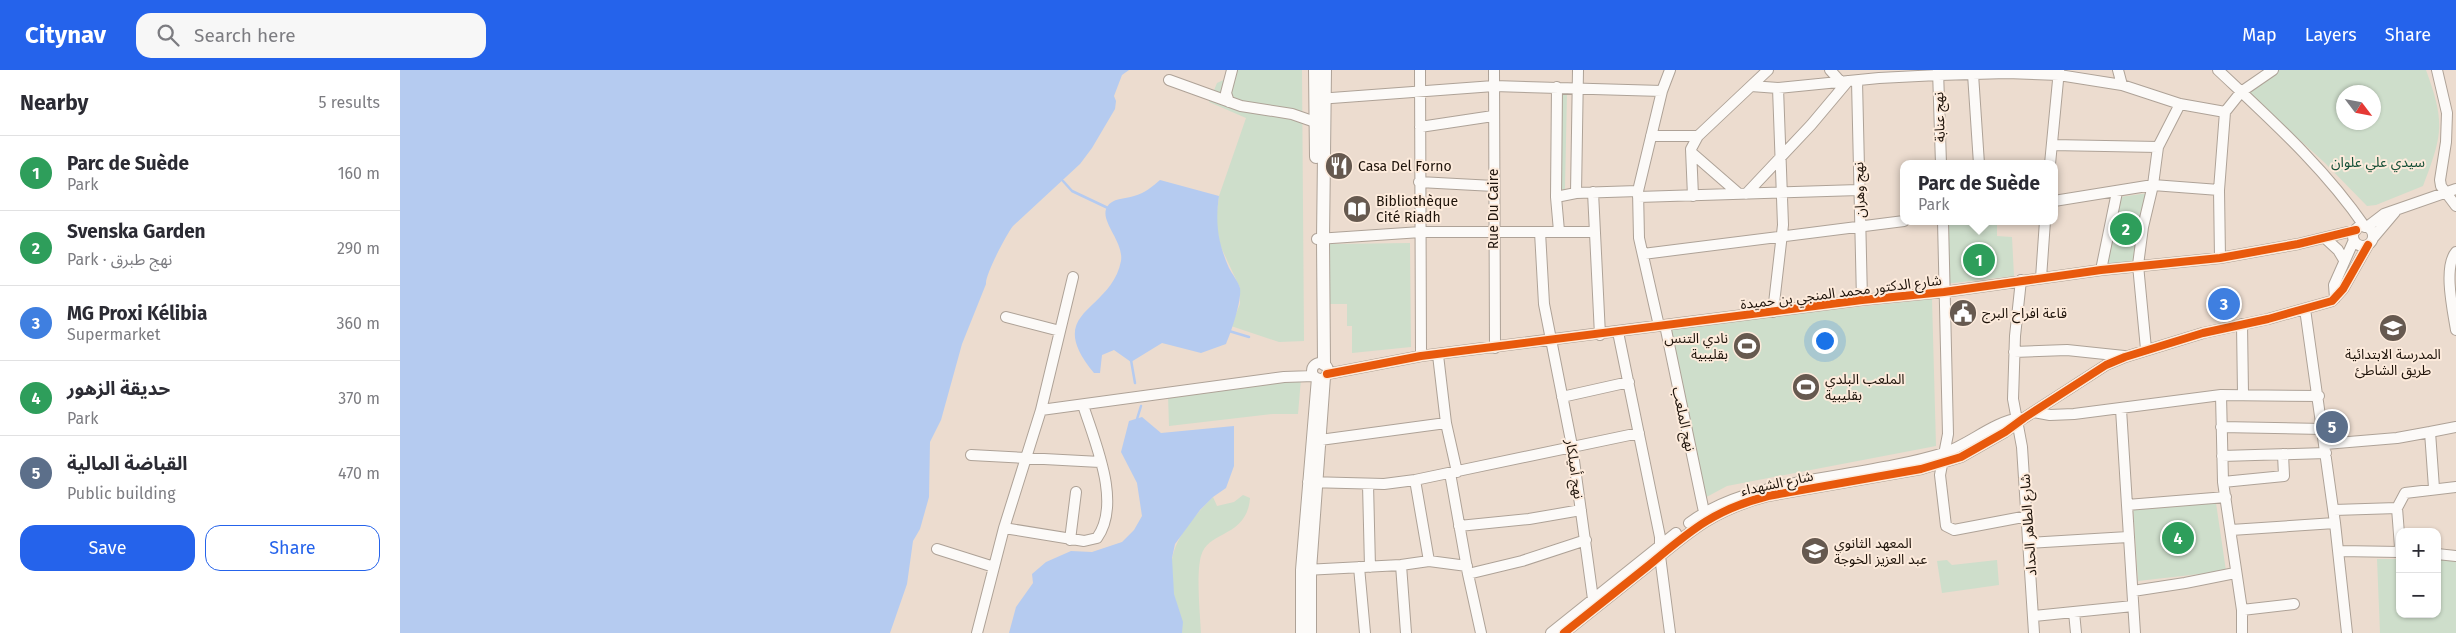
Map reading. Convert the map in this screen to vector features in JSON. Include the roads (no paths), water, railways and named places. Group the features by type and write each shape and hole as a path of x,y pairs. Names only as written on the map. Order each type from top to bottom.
{"main road":[{"path":"1315,70 1320,99 1320,240"},
{"path":"1321,371 1320,240 1316,122 1325,70"}],"street":[{"path":"1229,102 1226,94 1232,70"},
{"path":"1420,70 1421,356"},
{"name":"Rue Du Caire","path":"1494,70 1493,232 1495,348"},
{"path":"1576,193 1578,70"},
{"name":"نهج الملعب","path":"1670,70 1662,91 1650,136 1638,194 1639,238 1662,326 1704,512"},
{"path":"1693,196 1691,145 1698,136 1768,70"},
{"path":"1830,70 1848,81"},
{"path":"2118,70 2122,85"},
{"path":"2218,70 2292,138 2338,189 2349,205 2360,230 2358,245 2370,242"},
{"path":"2220,258 2219,190 2225,112 2241,92 2272,70"},
{"path":"2437,70 2447,113 2446,142 2440,180 2441,186 2452,191"},
{"path":"1752,86 1778,88 1848,81 1879,74 1938,72 1973,74 2059,73 2122,85 2180,104 2225,112"},
{"name":"نهج عنابة","path":"1938,72 1941,160"},
{"path":"2050,160 2059,73"},
{"path":"1973,74 1978,160"},
{"path":"1168,80 1250,108 1292,114 1316,122"},
{"path":"1742,194 1811,125 1848,81"},
{"name":"نهج وهران","path":"1848,81 1859,190 1862,300"},
{"path":"1320,99 1494,86 1662,91"},
{"path":"1557,87 1556,197 1560,231"},
{"path":"1773,312 1782,236 1778,88"},
{"path":"2146,349 2138,265 2158,147 2180,104"},
{"path":"1420,127 1493,116"},
{"path":"1650,136 1698,136"},
{"path":"2052,145 2158,147"},
{"path":"1692,153 1742,194"},
{"path":"1420,182 1494,186"},
{"path":"2058,200 2153,185 2219,190"},
{"path":"1556,197 1594,192 1693,196 1859,190"},
{"path":"2452,191 2456,206"},
{"path":"2335,298 2333,288 2344,260 2360,230 2377,217 2452,191"},
{"path":"1594,192 1600,335"},
{"path":"2101,270 2117,192"},
{"path":"2019,420 2106,365 2125,357 2203,333 2305,309 2335,298 2382,224 2402,207"},
{"path":"1643,254 1900,222"},
{"path":"1943,225 1948,434 1940,483 1946,526 1950,530 2028,516"},
{"path":"2041,278 2046,225"},
{"path":"2360,230 2371,230 2370,242"},
{"name":"شارع الدكتور محمد المنجي بن حميدة","path":"1321,371 1358,368 1421,356 1600,335 1862,300 1944,292 2138,265 2220,258 2360,230"},
{"path":"1320,240 1421,232 1595,232"},
{"name":"نهج أميلكار","path":"1540,232 1544,304 1572,446 1593,599"},
{"path":"2325,238 2338,250 2344,260"},
{"path":"2456,252 2452,257 2450,268 2450,290 2456,330"},
{"path":"977,633 1004,528 1041,410 1074,277"},
{"name":"شارع الطاهر الحداد","path":"2021,280 2014,352 2028,516 2034,633"},
{"path":"2305,309 2334,510 2347,633"},
{"path":"1006,317 1060,331"},
{"path":"2242,324 2243,394"},
{"path":"1618,332 1639,433 1660,550 1670,633"},
{"path":"2014,352 2067,350 2125,357"},
{"path":"1438,355 1459,526 1481,633"},
{"path":"1041,410 1321,371"},
{"path":"1312,482 1320,440 1321,371"},
{"path":"1301,633 1321,371"},
{"path":"1562,397 1629,382"},
{"path":"2034,412 2063,415 2221,395 2319,396"},
{"path":"2221,395 2223,482 2242,610 2242,633"},
{"path":"1004,528 1070,540 1097,538 1104,528 1109,503 1100,462 1083,405"},
{"path":"2121,409 2135,633"},
{"name":"شارع الشهداء","path":"1564,633 1704,512 1767,488 1919,460 1946,452 2019,420"},
{"name":"شارع الشهداء","path":"1551,633 1593,599 1660,550 1735,501 1921,469 1943,463 1981,447 2019,420"},
{"path":"1320,440 1446,423"},
{"path":"2222,456 2284,454 2398,438 2456,426"},
{"path":"2221,427 2323,429"},
{"path":"2430,432 2434,488"},
{"path":"1312,482 1368,484 1414,480 1639,433"},
{"path":"2223,482 2284,476 2284,454"},
{"path":"971,455 1100,462"},
{"path":"1414,480 1428,561"},
{"path":"1368,484 1370,567"},
{"path":"2399,528 2397,508 2405,493 2434,488 2456,487"},
{"path":"1070,540 1076,492"},
{"path":"2127,505 2226,497"},
{"path":"2334,510 2397,508"},
{"path":"1459,526 1529,519 1581,510"},
{"path":"2231,530 2335,523"},
{"path":"2029,543 2128,536"},
{"path":"1306,570 1401,565 1428,561 1467,570 1522,561 1586,540"},
{"path":"937,549 994,567"},
{"path":"2339,551 2396,552"},
{"path":"2441,554 2456,556"},
{"path":"1401,565 1406,633"},
{"path":"1359,568 1365,633"},
{"path":"1306,570 1311,633"},
{"path":"2133,591 2235,573"},
{"path":"2242,610 2294,604"},
{"path":"2034,616 2133,606"},
{"path":"2074,612 2076,633"}],"water":[{"path":"400,70 1129,70 1122,75 1114,96 1116,101 1115,109 1092,148 1080,164 1013,226 992,264 962,344 941,420 930,442 929,497 920,529 913,541 907,584 890,633 400,633"},
{"path":"1160,180 1219,196 1217,215 1222,250 1240,288 1238,308 1231,332 1226,344 1201,353 1162,343 1131,362 1114,350 1102,355 1100,373 1094,373 1080,352 1075,336 1077,324 1084,313 1105,292 1115,278 1121,261 1119,246 1106,219 1107,207 1115,200 1142,193"},
{"path":"1142,417 1161,433 1234,426 1234,466 1226,488 1213,497 1200,510 1175,544 1172,558 1174,594 1183,622 1182,633 1009,633 1016,607 1033,583 1032,574 1046,562 1071,551 1092,552 1122,542 1134,530 1142,516 1137,483 1121,452 1129,421"}],"waterway":[{"path":"1063,181 1072,191 1110,209"},
{"path":"1229,331 1249,337"},
{"path":"1131,360 1135,383"},
{"path":"1137,419 1141,406"}],"place":[{"name":"Casa Del Forno","path":"1339,166"},
{"name":"Bibliothèque Cité Riadh","path":"1357,209"},
{"name":"Svenska Garden","path":"2126,229"},
{"name":"Parc de Suède","path":"1979,260"},
{"name":"MG Proxi Kélibia","path":"2224,304"},
{"name":"قاعة افراح البرج","path":"1963,313"},
{"name":"المدرسة الابتدائية طريق الشاطئ","path":"2393,328"},
{"name":"نادي التنس بقليبية","path":"1747,346"},
{"name":"الملعب البلدي بقليبية","path":"1806,387"},
{"name":"القباضة المالية","path":"2332,427"},
{"name":"حديقة الزهور","path":"2178,538"},
{"name":"المعهد الثانوي عبد العزيز الخوجة","path":"1815,551"}],"park label":[{"name":"سيدي علي علوان","path":"2378,162"}]}
